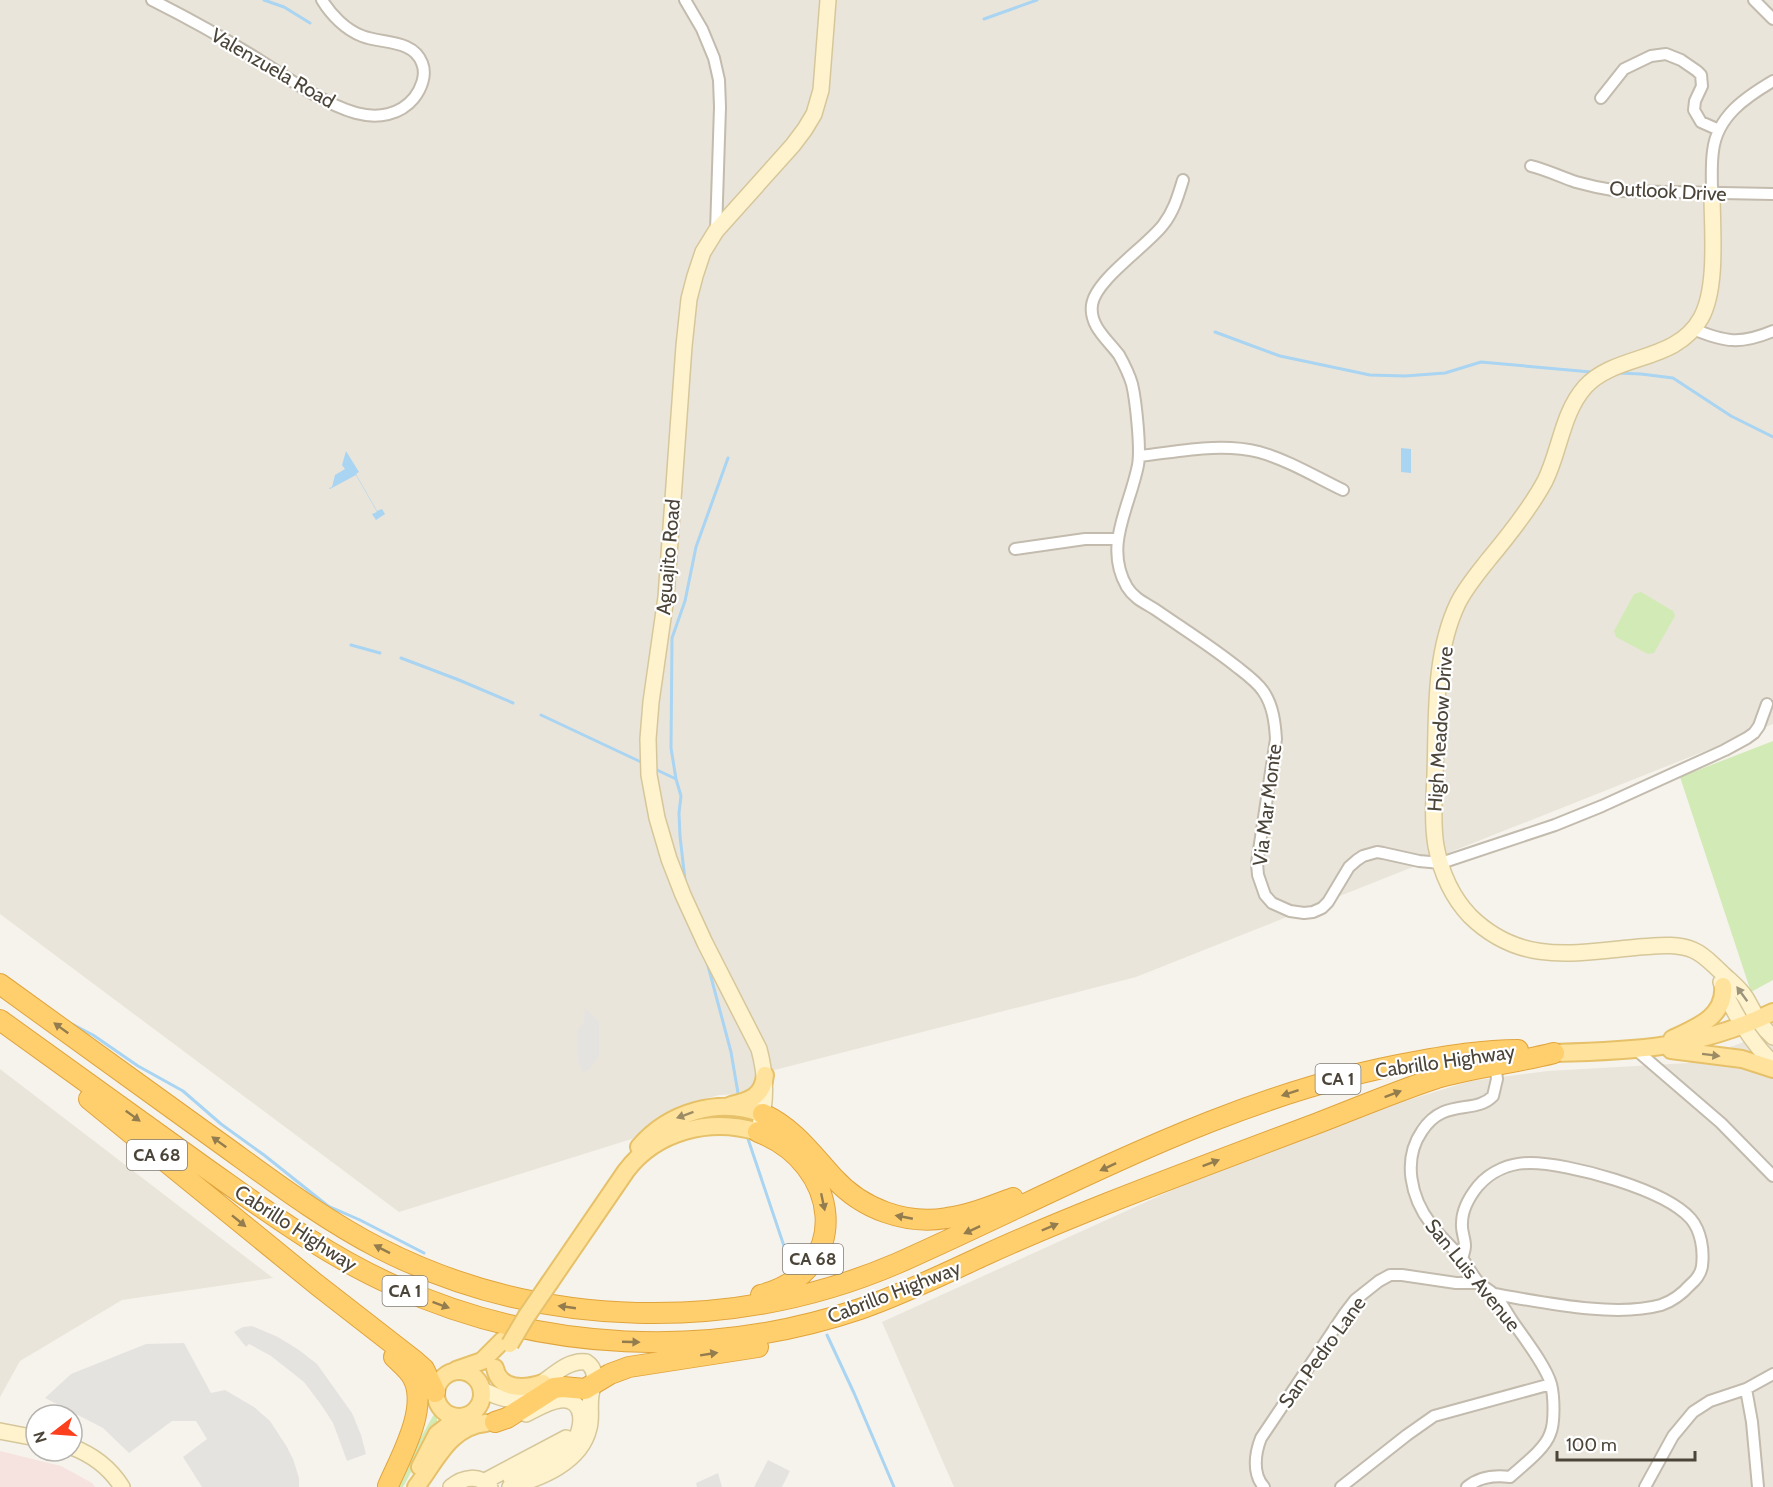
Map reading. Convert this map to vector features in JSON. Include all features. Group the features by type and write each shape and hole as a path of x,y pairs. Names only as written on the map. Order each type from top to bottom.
{"highway":[{"name":"Cabrillo Highway","path":"0,984 312,1208 380,1248 434,1273 510,1296 588,1310 628,1313 707,1312 767,1304 806,1296 845,1284 898,1263 1134,1155 1233,1113 1307,1088 1366,1072 1424,1060 1485,1052 1525,1050 1554,1053"},
{"name":"Cabrillo Highway","path":"0,1022 307,1239 341,1260 386,1282 460,1311 508,1325 566,1336 666,1342 726,1338 785,1329 843,1314 881,1301 1027,1237 1156,1185 1417,1085 1455,1073 1554,1053"},
{"name":"CA 68","path":"0,1022 126,1130 316,1284"},
{"name":"CA 68","path":"667,1313 742,1299 780,1288 801,1275 819,1250 826,1214 818,1183 805,1164 792,1151 775,1140 760,1123"},
{"path":"760,1123 780,1123 797,1136 835,1180 853,1196 879,1210 907,1218 934,1220 960,1216 1049,1187 1082,1179"},
{"path":"316,1284 415,1360 426,1372 435,1393"},
{"path":"316,1284 401,1364 416,1385 417,1397 413,1424 388,1487"},
{"path":"491,1422 507,1418 554,1388 582,1389 629,1367 754,1347 808,1334 845,1320 881,1301"}],"main road":[{"path":"1653,1048 1691,1030 1711,1017 1721,1004 1722,980"},
{"name":"Cabrillo Highway","path":"1554,1053 1653,1048 1700,1039 1758,1019"},
{"path":"1653,1048 1733,1058 1773,1069"},
{"path":"717,1107 746,1102 756,1097 763,1086 765,1075"},
{"name":"CA 68","path":"626,1171 642,1144 666,1123 694,1112 717,1107 740,1108 760,1123"},
{"name":"CA 68","path":"388,1487 420,1429 437,1384 442,1377 482,1361 506,1342 526,1317 626,1171 637,1159 673,1135 692,1129 760,1123"},
{"name":"CA 68","path":"409,1487 435,1436 461,1417 473,1412 478,1406 482,1388 495,1368 506,1342"},
{"path":"495,1368 499,1378 511,1386 522,1388 543,1383"},
{"path":"456,1371 471,1374 482,1388"},
{"path":"435,1393 437,1404 443,1411 453,1417 461,1417"},
{"path":"416,1487 449,1442 470,1426 491,1422"}],"street":[{"name":"Valenzuela Road","path":"152,0 189,18 298,85 339,106 358,113 377,116 391,114 408,105 420,90 423,80 422,63 417,56 401,44 364,37 354,32 345,26 322,0"},
{"path":"685,0 702,29 714,58 719,80 716,231"},
{"name":"Aguajito Road","path":"760,1123 765,1101 765,1075 759,1049 705,943 669,859 657,818 649,775 648,740 666,597 684,346 690,299 703,252 716,231 793,145 814,114 821,90 828,0"},
{"path":"1754,0 1773,19"},
{"path":"1601,98 1624,69 1651,56 1666,54 1681,60 1701,75 1702,86 1695,101 1694,110 1701,122 1719,130"},
{"name":"High Meadow Drive","path":"1722,980 1707,958 1680,946 1556,953 1532,951 1506,943 1479,925 1466,912 1454,895 1437,848 1434,818 1439,678 1446,636 1458,603 1543,484 1553,463 1569,413 1584,388 1608,370 1667,349 1681,340 1701,318 1711,283 1713,150 1719,130 1740,103 1773,81"},
{"name":"Outlook Drive","path":"1531,166 1602,189 1618,191 1773,194"},
{"name":"Via Mar Monte","path":"1183,180 1172,211 1164,225 1103,284 1094,296 1092,304 1094,321 1119,357 1132,385 1139,456 1117,539 1117,553 1129,590 1142,602 1222,655 1252,679 1263,691 1268,702 1275,725 1276,739 1257,863 1260,886 1272,903 1297,913 1313,912 1328,902 1349,867 1370,854 1383,853 1441,863 1602,806 1725,750 1754,733 1767,704"},
{"path":"1693,329 1709,336 1744,341 1773,331"},
{"path":"1139,456 1235,448 1274,457 1343,490"},
{"path":"1015,549 1085,539 1117,539"},
{"path":"1722,980 1773,1037"},
{"path":"1758,1019 1758,1049 1773,1063"},
{"path":"1635,1049 1721,1123 1773,1176"},
{"name":"San Luis Avenue","path":"1495,1065 1496,1084 1490,1099 1481,1103 1452,1108 1435,1116 1418,1138 1410,1171 1412,1185 1431,1224 1462,1259 1479,1283 1494,1294 1531,1349 1551,1384 1553,1412 1550,1434 1510,1482"},
{"path":"1462,1259 1465,1245 1462,1224 1464,1211 1472,1194 1485,1178 1495,1171 1528,1163 1560,1165 1613,1179 1645,1191 1685,1213 1693,1221 1701,1244 1703,1258 1701,1270 1695,1281 1680,1296 1662,1304 1621,1310 1577,1307 1494,1294"},
{"name":"San Pedro Lane","path":"1264,1487 1259,1481 1256,1468 1257,1446 1356,1300 1378,1281 1390,1275 1456,1283 1479,1283"},
{"path":"482,1388 499,1397 509,1399 522,1395 543,1383 570,1364 584,1361 593,1368 595,1375 590,1401 590,1428 577,1451 554,1469 510,1487"},
{"path":"1645,1487 1673,1436 1693,1412 1710,1401 1746,1389 1773,1374"},
{"path":"1341,1487 1434,1416 1551,1384"},
{"path":"1746,1389 1752,1422 1758,1487"},
{"path":"451,1487 466,1478 492,1485 565,1439 572,1431 574,1424 573,1409 568,1400 557,1400 513,1419 475,1422 461,1417"},
{"path":"0,1431 24,1436"},
{"path":"84,1452 103,1465 122,1487"},
{"path":"1467,1487 1476,1480 1485,1478 1510,1482"}],"shaded area":[{"path":"0,0 1773,0 1773,724 1136,977 759,1074 752,1089 744,1094 719,1095 690,1103 658,1120 638,1137 399,1212 0,914"},
{"path":"585,1008 599,1021 599,1056 590,1069 583,1074 578,1061 577,1030 584,1022"},
{"path":"1773,1031 1773,1487 954,1487 882,1322 1190,1182 1378,1109 1471,1081 1548,1071 1688,1063"},
{"path":"0,1069 273,1278 122,1300 20,1361 0,1397"},
{"path":"252,1326 278,1337 317,1364 352,1413 366,1454 347,1461 333,1423 304,1382 271,1356 249,1344 246,1347 234,1332 243,1327"},
{"path":"184,1343 211,1393 225,1390 254,1407 270,1421 293,1459 299,1478 299,1487 202,1487 183,1457 207,1439 196,1421 172,1421 129,1453 103,1428 84,1418 84,1403 55,1403 45,1398 71,1374 146,1344"},
{"path":"0,1451 24,1457 24,1463 49,1463 61,1466 92,1483 95,1487 0,1487"},
{"path":"768,1460 790,1471 782,1487 754,1487"},
{"path":"718,1473 722,1487 697,1487 696,1483"}],"green space":[{"path":"1641,592 1673,611 1675,616 1654,653 1648,654 1616,637 1614,631 1634,594"},
{"path":"1773,741 1773,980 1751,992 1680,777"},
{"path":"434,1414 437,1417 437,1425 403,1487 393,1487"}],"water":[{"path":"1401,448 1411,449 1411,473 1401,472"},
{"path":"346,451 359,472 356,474 377,511 382,509 385,514 376,520 372,514 377,512 356,475 330,489 329,488 332,487 335,475 345,469 342,465"}],"waterway":[{"path":"264,0 284,7 310,23"},
{"path":"984,19 1037,0"},
{"path":"1215,332 1280,356 1370,375 1405,376 1445,373 1481,362 1591,372"},
{"path":"1618,373 1673,378 1731,416 1773,437"},
{"path":"685,880 680,836 681,796 671,748 672,638 685,601 696,547 728,458"},
{"path":"351,645 380,653"},
{"path":"401,658 513,703"},
{"path":"541,715 641,762"},
{"path":"657,770 676,779"},
{"path":"707,962 731,1052 738,1093"},
{"path":"70,1023 183,1091 221,1124 328,1206 424,1253"},
{"path":"747,1136 786,1252 794,1269"},
{"path":"827,1335 894,1487"}]}
